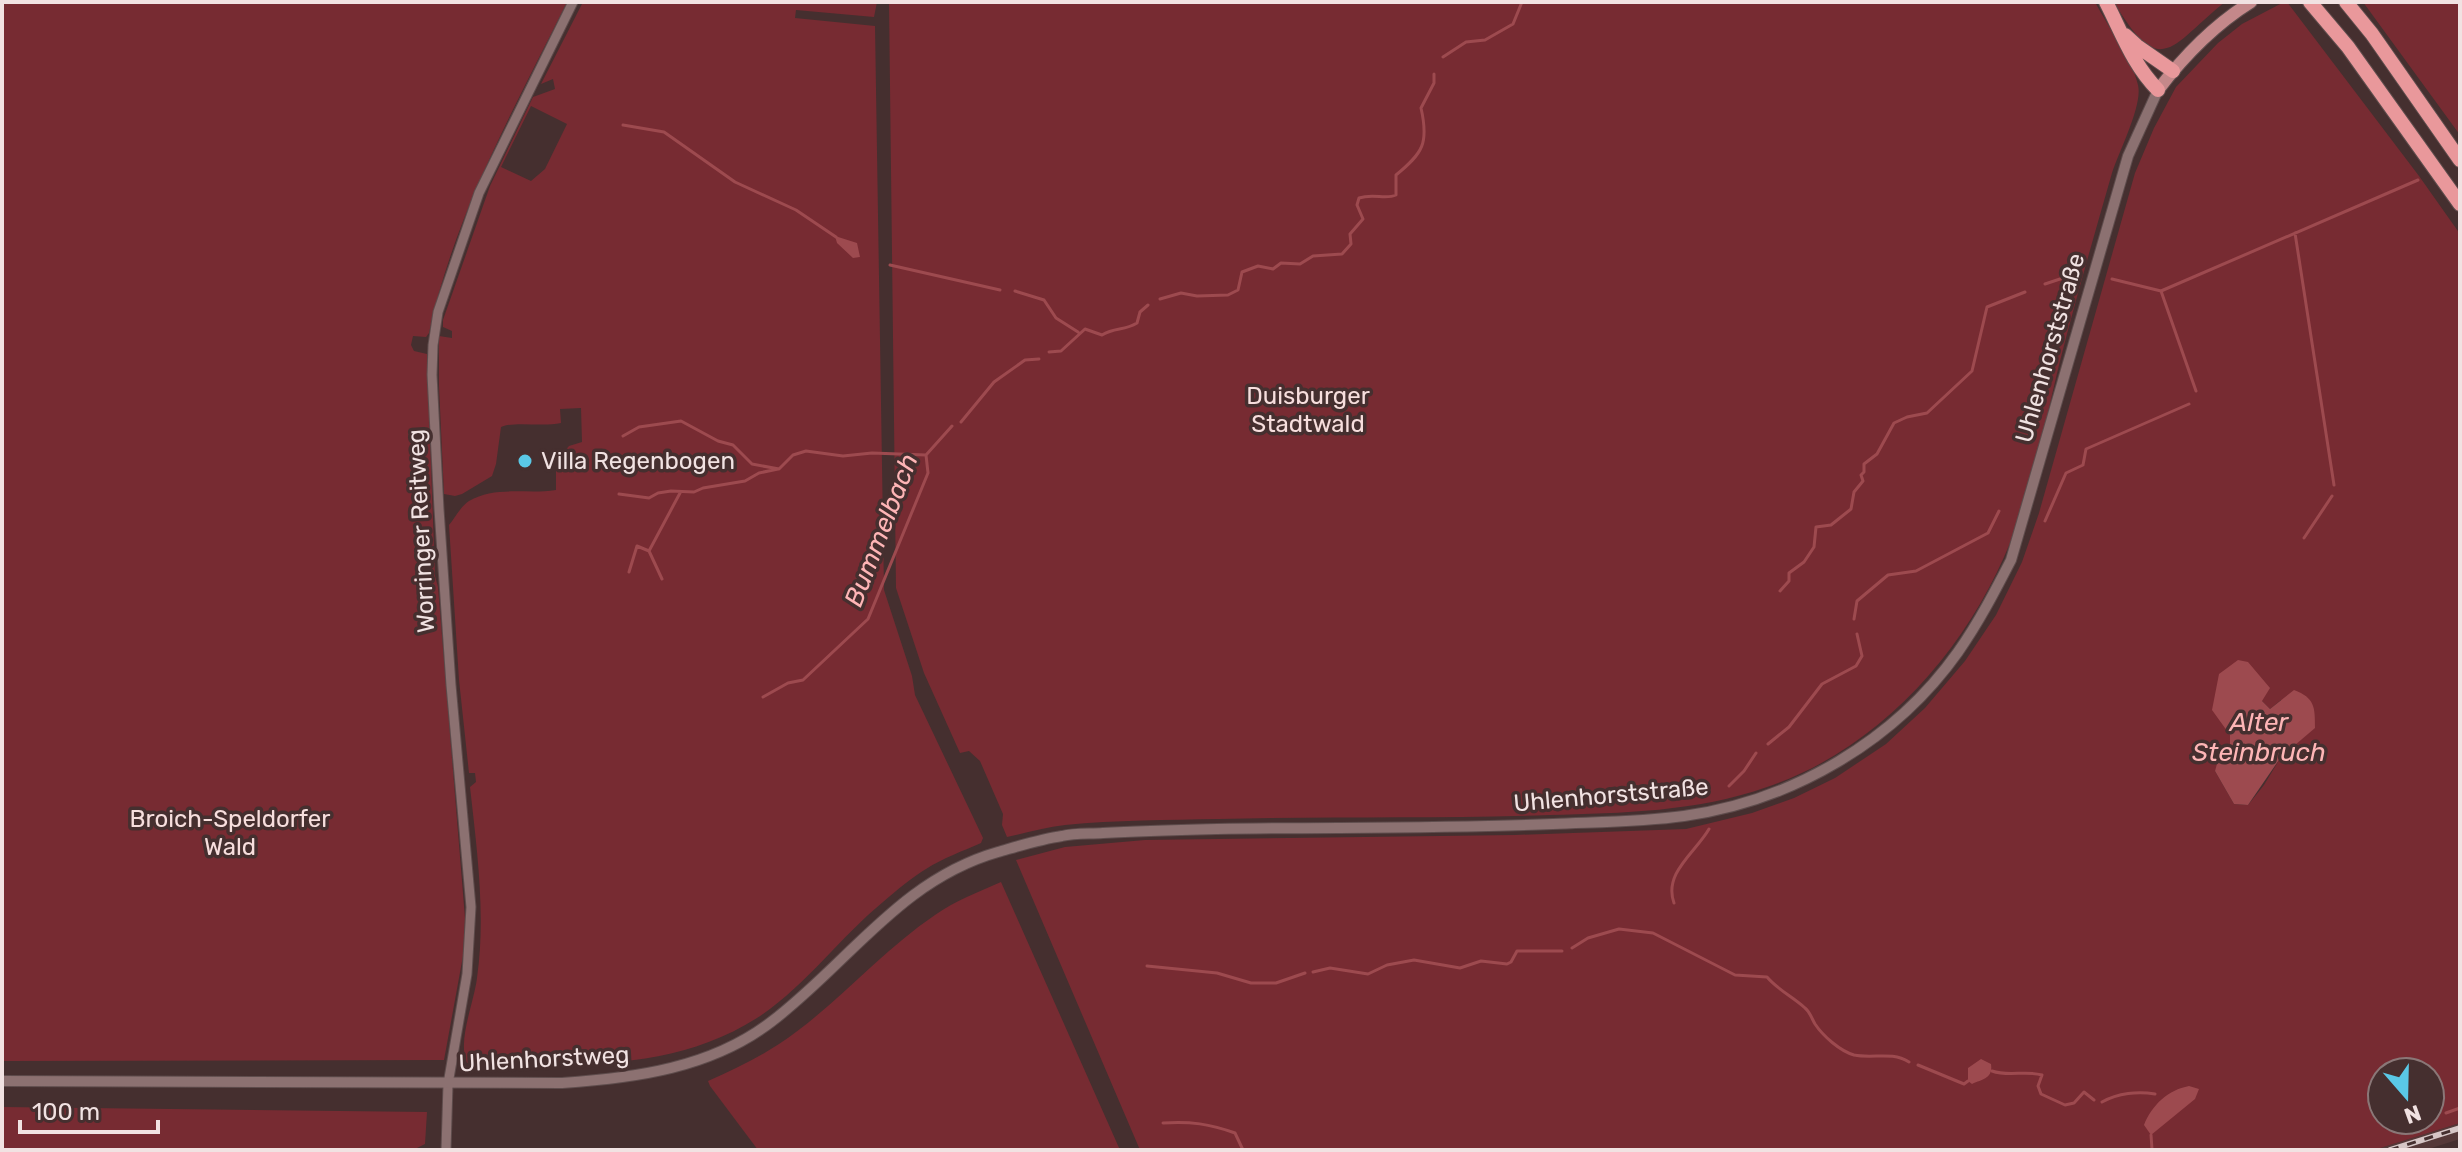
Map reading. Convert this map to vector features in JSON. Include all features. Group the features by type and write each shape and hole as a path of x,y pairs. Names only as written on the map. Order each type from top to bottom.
{"highway":[{"path":"2106,2 2132,58 2144,77 2158,90"},
{"path":"2310,2 2348,47 2460,204"},
{"path":"2346,2 2460,160"},
{"path":"2121,31 2173,71"}],"main road":[{"name":"Uhlenhorststraße","path":"1063,835 1146,830 1519,826 1686,816 1747,803 1783,790 1856,750 1891,725 1956,655 1984,612 2011,560 2128,156 2158,90 2173,71 2210,31 2251,2"},
{"name":"Uhlenhorstweg","path":"2,1081 562,1083 662,1071 733,1046 769,1024 802,997 885,916 932,880 963,864 995,853 1063,835"}],"street":[{"name":"Worringer Reitweg","path":"446,1150 448,1084 467,974 471,907 437,479 433,345 438,312 479,193 573,2"}],"shaded area":[{"path":"2460,1123 2460,1139 2425,1150 2374,1150 2419,1136 2446,1136 2446,1127"}],"green space":[{"name":"Broich-Speldorfer Wald","path":"2,2 567,2 470,205 440,289 429,333 426,337 413,336 411,345 414,351 427,354 435,576 465,918 463,956 444,1060 2,1061"},
{"path":"583,2 877,2 874,17 796,10 795,18 875,26 884,590 912,676 915,695 983,838 981,843 939,861 909,880 867,916 791,992 757,1018 723,1036 689,1049 616,1062 467,1063 464,1044 480,954 481,906 470,787 476,782 475,773 469,773 459,680 449,525 466,503 479,496 556,490 556,461 569,446 582,442 581,408 560,409 561,423 501,427 492,476 462,494 444,494 439,336 452,338 452,331 443,327 443,320 490,186 533,97 555,89 553,79 541,84","holes":["531,106 567,124 545,169 531,181 501,167"]},
{"name":"Duisburger Stadtwald","path":"889,2 2095,2 2130,63 2139,94 2112,173 2079,290 2030,485 2004,557 1963,631 1937,665 1909,697 1843,750 1806,771 1767,787 1713,802 1659,810 1508,816 1122,821 1058,826 1007,837 1002,825 1003,814 980,761 969,751 960,753 924,673 896,588"},
{"path":"2114,2 2225,2 2179,42 2167,48 2156,48 2144,42 2130,27"},
{"path":"2287,2 2460,234 2460,1123 2446,1127 2446,1056 2366,1056 2366,1136 2419,1136 2374,1150 1140,1150 1016,860 1065,847 1145,840 1515,835 1686,829 1752,813 1794,798 1835,778 1886,744 1925,708 1965,661 1996,615 2022,562 2039,513 2135,173 2176,87 2218,43 2242,24","holes":["2281,700 2314,728 2281,757 2248,805 2234,804 2215,771 2230,748 2230,735 2262,701 2270,709"]},
{"path":"2363,2 2460,2 2460,135"},
{"path":"1001,882 1120,1150 758,1150 708,1081 779,1044 935,915"},
{"path":"2,1107 427,1112 425,1144 413,1150 2,1150"}],"water":[{"path":"835,236 857,243 860,257 853,258 837,243"},
{"name":"Alter Steinbruch","path":"2238,660 2248,662 2270,688 2262,701 2270,709 2294,690 2310,700 2315,714 2315,728 2281,757 2248,805 2234,804 2215,771 2220,753 2230,748 2230,735 2212,710 2219,674"},
{"path":"1981,1059 1991,1064 1991,1072 1972,1084 1968,1081 1968,1068"},
{"path":"2189,1086 2199,1089 2195,1099 2151,1135 2144,1125 2151,1111 2168,1095"}],"waterway":[{"name":"Bummelbach","path":"1443,57 1466,42 1485,40 1513,24 1522,2"},
{"name":"Bummelbach","path":"1160,299 1181,293 1228,295 1238,290 1242,272 1258,266 1273,269 1281,263 1300,264 1313,256 1342,254 1351,244 1350,234 1363,219 1357,205 1359,198 1396,195 1396,175 1422,146 1424,130 1421,108 1434,83 1434,74"},
{"path":"623,125 664,132 735,182 796,210 836,237"},
{"path":"2196,391 2161,291 2418,180"},
{"path":"2295,233 2334,485"},
{"path":"890,265 1000,290"},
{"path":"2045,284 2072,275"},
{"path":"2112,279 2161,291"},
{"path":"1015,291 1044,300 1056,318 1078,332"},
{"path":"1780,591 1789,581 1789,573 1804,562 1814,547 1816,527 1831,525 1851,509 1854,492 1863,481 1864,464 1877,454 1894,423 1927,413 1972,371 1987,307 2025,292"},
{"name":"Bummelbach","path":"1049,352 1061,351 1085,329 1102,335 1137,323 1140,312 1148,305"},
{"name":"Bummelbach","path":"961,422 994,382 1025,360 1039,359"},
{"path":"2045,521 2066,473 2083,465 2086,449 2189,404"},
{"path":"623,436 639,427 681,421 718,441 733,445 752,464 779,469 793,455 806,451 843,456 872,453 926,455"},
{"name":"Bummelbach","path":"763,697 788,683 803,680 868,619 928,473 926,455 952,426"},
{"path":"619,494 649,498 671,491 694,492 745,481 759,473 778,469"},
{"path":"662,579 649,551 680,493"},
{"path":"2304,538 2332,496"},
{"path":"1854,619 1857,601 1888,575 1916,571 1988,533 1999,511"},
{"path":"629,572 637,546 649,551"},
{"path":"1768,744 1789,727 1822,684 1856,666 1862,656 1857,634"},
{"path":"1729,786 1756,753"},
{"path":"1674,903 1672,892 1677,872 1709,829"},
{"path":"1572,948 1588,938 1619,929 1653,933 1735,975 1767,977 1807,1010 1827,1038 1849,1053 1896,1057 1909,1062"},
{"path":"1313,972 1330,968 1368,974 1387,965 1414,960 1460,968 1481,961 1507,964 1517,951 1562,951"},
{"path":"1147,966 1217,973 1251,983 1276,983 1305,973"},
{"path":"1918,1065 1964,1084 1968,1081"},
{"path":"1992,1071 2042,1075 2038,1086 2041,1094 2065,1105 2074,1103 2084,1092 2094,1100"},
{"path":"2102,1102 2128,1094 2155,1094"},
{"path":"2446,1113 2460,1108"},
{"path":"1163,1123 1208,1125 1235,1133 1243,1150"},
{"path":"2151,1135 2152,1149"}],"railway":[{"path":"2390,1150 2460,1128"}],"place":[{"name":"Villa Regenbogen","path":"525,461"}]}
